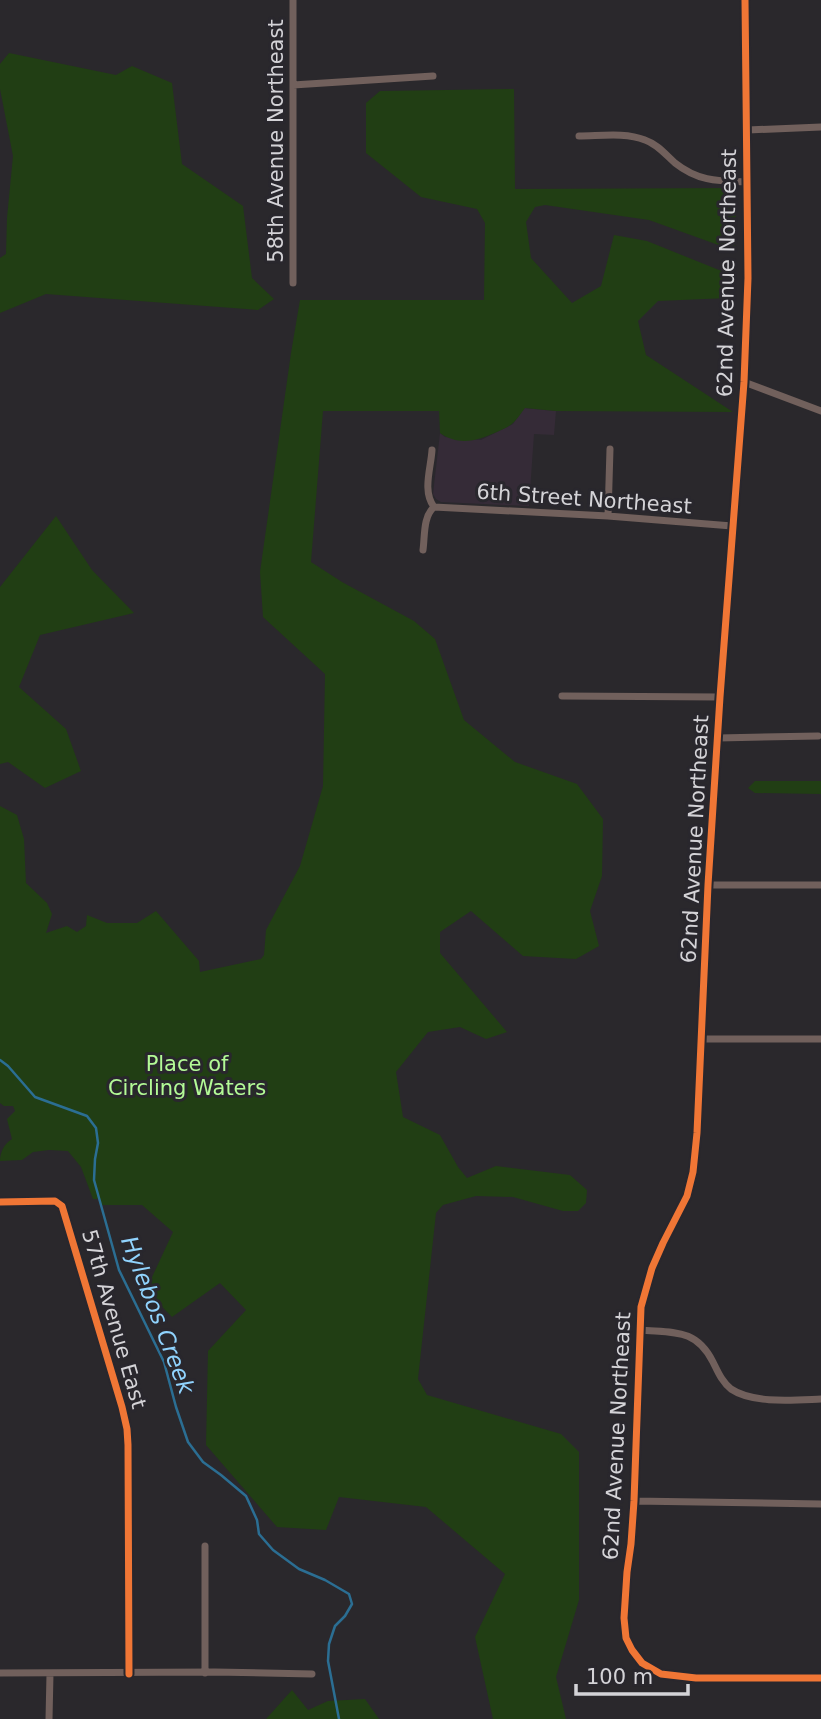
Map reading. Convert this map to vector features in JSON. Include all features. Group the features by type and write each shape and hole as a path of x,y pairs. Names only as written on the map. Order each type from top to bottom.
{"street":[{"name":"58th Avenue Northeast","path":"293,0 293,283"},
{"name":"62nd Avenue Northeast","path":"745,0 748,278 744,382 708,885 694,1172 687,1196 663,1243 648,1281 641,1307 634,1501 624,1618 626,1639 632,1650 642,1663 661,1674 685,1677 821,1678"},
{"path":"293,85 433,76"},
{"path":"747,130 821,127"},
{"path":"579,136 636,137 653,144 688,172 704,179 748,182"},
{"path":"744,382 821,411"},
{"path":"608,516 610,449"},
{"path":"423,550 427,517 434,507 427,488 432,450"},
{"name":"6th Street Northeast","path":"434,507 732,526"},
{"path":"562,696 720,697"},
{"path":"718,738 818,736"},
{"path":"708,885 821,885"},
{"path":"701,1039 821,1039"},
{"name":"57th Avenue East","path":"0,1202 55,1201 62,1206 125,1417 128,1455 129,1674"},
{"path":"640,1330 692,1337 705,1348 720,1377 730,1388 744,1395 778,1399 821,1399"},
{"path":"634,1501 821,1504"},
{"path":"205,1546 205,1672"},
{"path":"0,1673 312,1674"},
{"path":"49,1719 50,1674"}],"shaded area":[{"path":"524,408 556,411 554,435 534,434 529,506 441,502 436,499 433,494 440,433 445,437 481,440 513,424"}],"green space":[{"path":"9,53 116,75 132,66 172,83 182,164 243,206 252,278 274,299 258,310 46,294 0,313 0,258 6,254 13,156 0,89 0,64"},
{"name":"Place of Circling Waters","path":"514,89 515,189 736,188 735,251 649,220 545,205 535,207 526,222 531,258 572,303 601,286 614,235 647,241 729,274 728,298 658,301 638,321 646,355 733,412 556,411 525,408 514,422 505,428 477,439 462,441 440,433 439,411 323,411 311,562 414,621 435,639 464,720 515,762 577,784 603,819 602,876 590,911 599,946 576,959 523,956 471,911 440,932 440,953 507,1032 486,1039 460,1027 428,1032 396,1072 403,1117 440,1135 467,1178 496,1166 570,1175 587,1190 586,1203 578,1211 563,1211 513,1197 476,1196 443,1205 436,1213 418,1379 427,1395 561,1434 579,1452 579,1600 556,1677 566,1719 493,1719 475,1637 505,1574 426,1507 339,1497 326,1530 277,1527 206,1445 208,1351 246,1310 220,1283 172,1317 146,1290 173,1232 142,1205 101,1205 100,1199 93,1199 81,1167 68,1151 33,1152 22,1160 0,1161 3,1148 12,1139 7,1119 15,1111 13,1106 0,1103 0,806 17,815 24,839 26,883 47,903 52,914 46,933 67,926 77,932 86,926 87,915 107,923 137,923 156,911 199,961 200,972 261,959 264,955 266,930 300,866 323,786 325,674 263,617 260,572 300,300 484,300 485,223 477,209 421,197 366,153 366,103 380,91"},
{"path":"56,516 92,570 134,613 40,635 19,687 66,729 81,771 45,788 8,762 0,764 0,587"},
{"path":"755,781 821,781 821,794 755,793 748,788"},
{"path":"292,1690 308,1710 328,1701 365,1699 379,1719 266,1719"}],"waterway":[{"name":"Hylebos Creek","path":"0,1060 35,1097 87,1116 96,1128 98,1143 94,1180 119,1270 164,1362 188,1442 203,1462 246,1496 257,1520 259,1534 273,1550 299,1569 349,1594 352,1604 335,1626 329,1644 328,1661 339,1719"}],"cycle path":[{"path":"745,0 748,278 744,382 708,885 697,1133 693,1172 687,1196 652,1268 641,1307 634,1501 624,1618 626,1638 632,1650 642,1663 661,1674 696,1678 821,1678"},
{"path":"0,1202 55,1201 62,1206 122,1407 128,1445 129,1674"}]}
